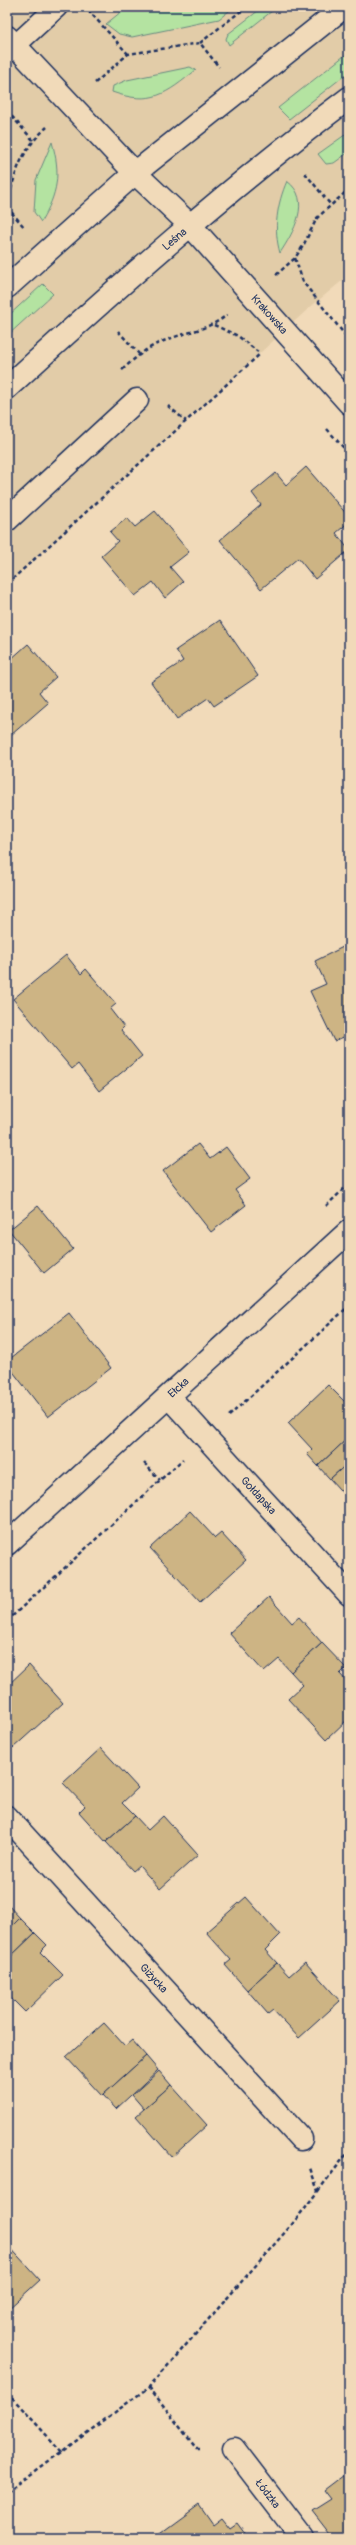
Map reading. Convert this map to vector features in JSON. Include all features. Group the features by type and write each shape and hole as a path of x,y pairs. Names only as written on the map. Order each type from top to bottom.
{"street":[{"path":"7,287 135,173 344,7"},
{"name":"Krakowska","path":"10,45 135,173 190,225 349,403"},
{"name":"Leśna","path":"7,388 96,306 190,225 349,98"},
{"path":"7,520 137,400"},
{"name":"Ełcka","path":"7,1544 349,1231"},
{"name":"Gołdapska","path":"168,1397 349,1594"},
{"name":"Giżycka","path":"7,1817 301,2139"},
{"name":"Łódzka","path":"234,2448 302,2538"}],"lane":[{"path":"10,45 57,7"}],"path":[{"path":"85,7 128,54"},
{"path":"200,43 246,7"},
{"path":"7,111 33,140"},
{"path":"116,375 139,354 159,343 214,325 254,295 295,258 317,218 349,189"},
{"path":"7,207 46,251"},
{"path":"295,258 303,282 349,340"},
{"path":"96,306 139,354"},
{"path":"214,325 238,336 265,359"},
{"path":"7,584 260,354"},
{"path":"323,424 349,454"},
{"path":"7,1622 349,1306"},
{"path":"301,2139 318,2191"},
{"path":"7,2492 149,2387 294,2222 349,2151"},
{"path":"149,2387 196,2448 234,2448"},
{"path":"7,2392 62,2452"}],"shaded area":[{"path":"7,7 349,7 349,275 308,309 7,584"}],"green space":[{"path":"127,7 234,7 219,19 132,37 119,34 106,24"},
{"path":"263,7 277,7 229,45 226,39 228,34"},
{"path":"349,52 349,72 289,119 278,108"},
{"path":"190,67 196,70 176,86 158,95 148,98 138,98 112,92 113,86 127,80"},
{"path":"349,132 349,152 334,163 326,164 318,154"},
{"path":"52,142 55,153 57,174 56,183 51,202 41,222 34,212 36,180"},
{"path":"287,181 295,189 299,197 300,207 295,226 280,253 277,235 277,217"},
{"path":"43,284 53,294 7,336 7,317"}],"building":[{"path":"306,467 349,517 349,522 336,533 349,550 315,579 298,558 261,589 220,540 261,505 252,493 276,473 286,485"},
{"path":"155,511 189,552 170,567 183,582 165,598 153,582 135,596 101,556 118,541 110,532 127,518 135,527"},
{"path":"220,620 258,676 214,706 208,698 177,719 151,682 183,661 176,650"},
{"path":"28,644 56,677 39,692 48,703 11,735 7,731 7,656 10,660"},
{"path":"349,944 349,1042 346,1036 334,1041 310,991 326,984 315,961"},
{"path":"66,955 81,974 86,969 116,1004 110,1009 124,1027 121,1030 142,1056 99,1091 78,1064 72,1069 13,999"},
{"path":"198,1144 210,1159 226,1147 250,1179 235,1190 246,1205 211,1232 163,1171"},
{"path":"38,1206 73,1249 44,1273 9,1230"},
{"path":"69,1313 111,1368 48,1417 7,1364 7,1361"},
{"path":"328,1385 349,1406 349,1437 318,1466 307,1454 312,1449 288,1423"},
{"path":"349,1437 349,1462 330,1479 318,1466"},
{"path":"349,1462 349,1500 330,1479"},
{"path":"190,1511 215,1538 221,1533 246,1560 200,1602 150,1548"},
{"path":"269,1597 292,1623 299,1617 322,1643 291,1672 279,1659 264,1672 229,1633"},
{"path":"322,1643 346,1668 340,1674 349,1684 349,1718 326,1740 288,1699 303,1685 291,1672"},
{"path":"29,1665 63,1703 13,1748 7,1742 7,1686"},
{"path":"101,1748 138,1788 122,1803 135,1816 106,1842 79,1812 85,1806 63,1783"},
{"path":"135,1816 148,1830 163,1816 198,1855 160,1889 139,1866 133,1871 106,1842"},
{"path":"246,1897 280,1935 265,1950 277,1963 247,1990 225,1965 231,1960 206,1932"},
{"path":"7,1904 20,1918 7,1931"},
{"path":"20,1918 35,1933 7,1960 7,1931"},
{"path":"35,1933 47,1945 40,1952 63,1975 25,2012 7,1994 7,1960"},
{"path":"305,1962 340,2001 299,2038 273,2010 268,2014 247,1990 277,1963 289,1976"},
{"path":"104,2023 125,2046 132,2040 146,2056 102,2096 66,2057"},
{"path":"146,2056 158,2070 116,2109 103,2095"},
{"path":"159,2071 171,2085 144,2109 132,2095"},
{"path":"171,2085 207,2125 172,2157 136,2116"},
{"path":"7,2244 40,2280 7,2310"},
{"path":"349,2471 349,2538 333,2538 312,2511 331,2499 324,2490"},
{"path":"199,2505 213,2525 222,2518 230,2528 237,2523 248,2538 160,2538 158,2535"}]}
